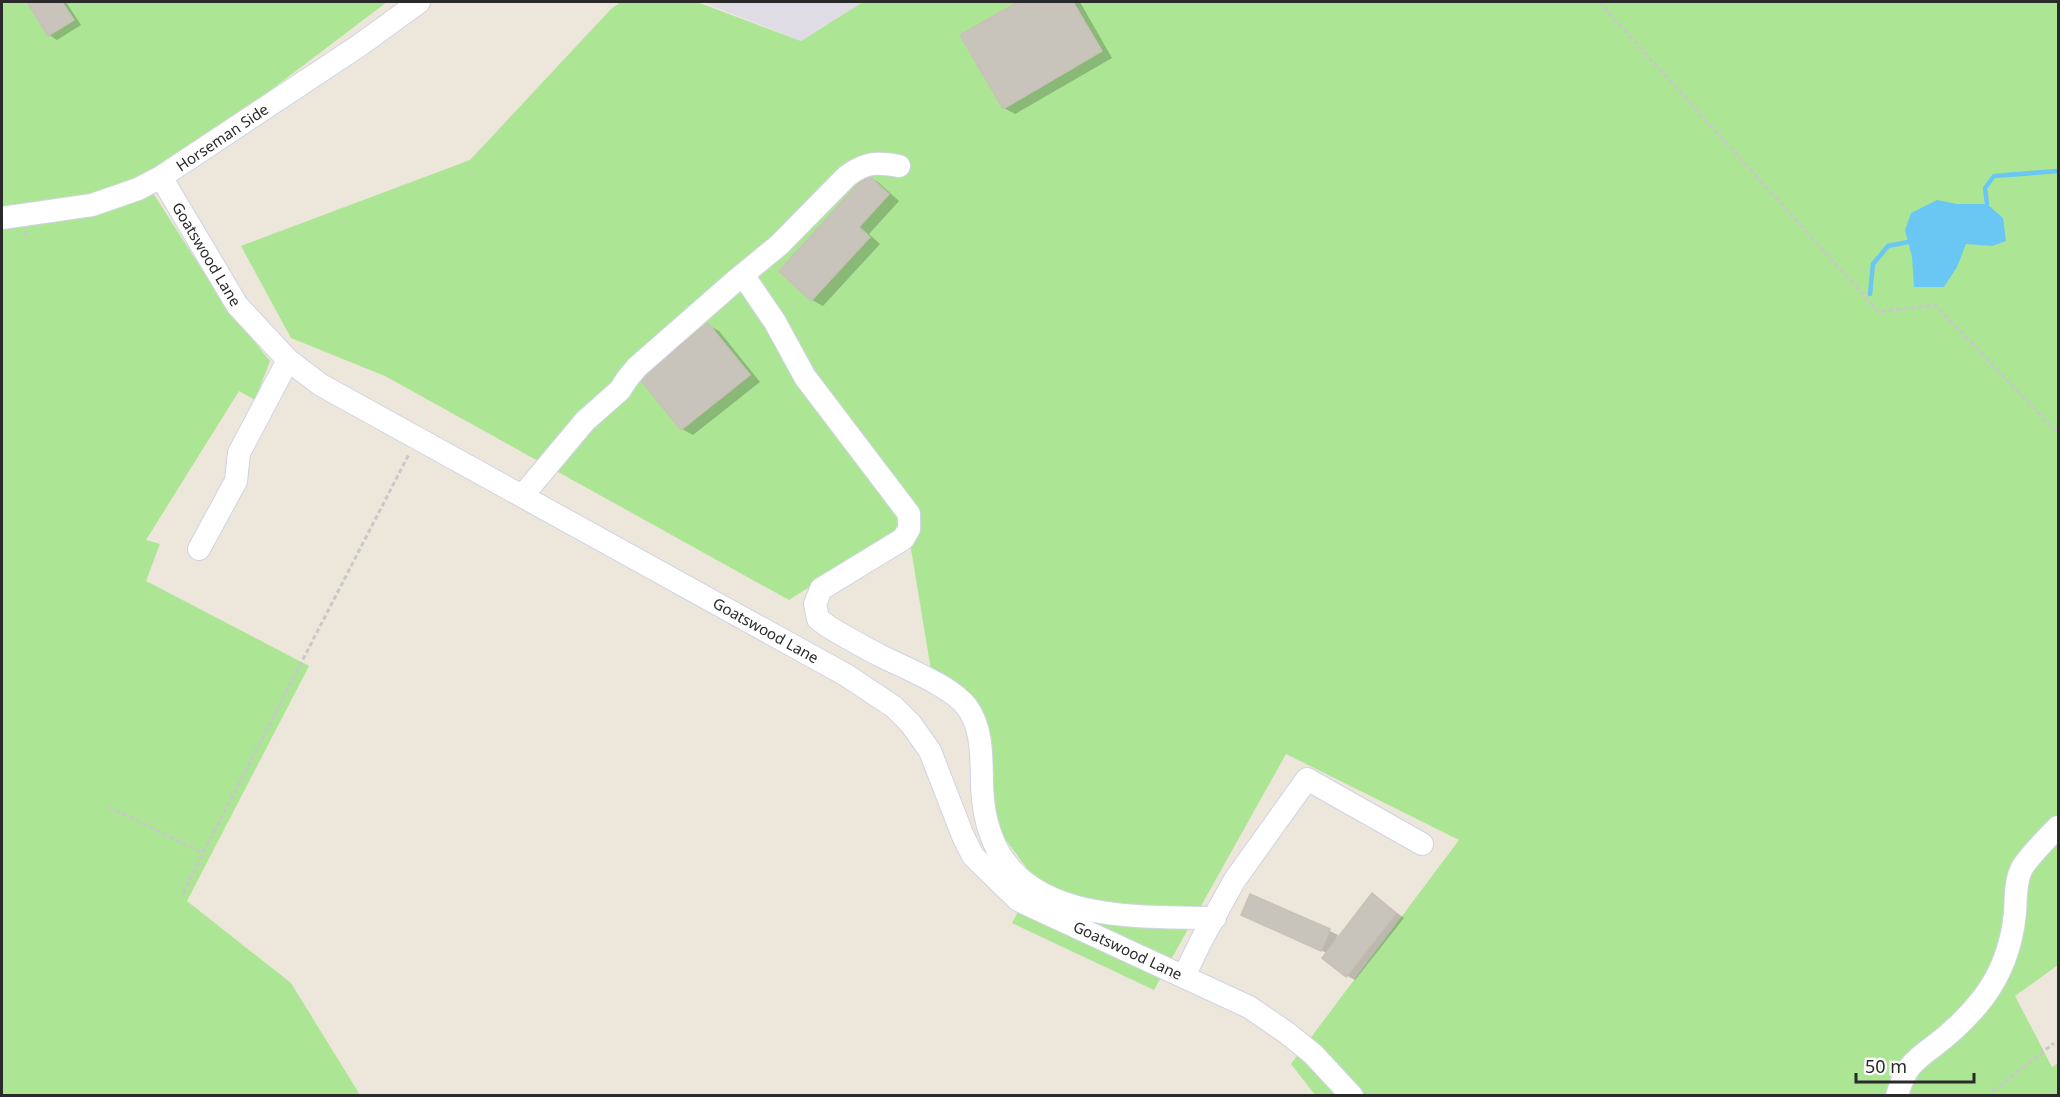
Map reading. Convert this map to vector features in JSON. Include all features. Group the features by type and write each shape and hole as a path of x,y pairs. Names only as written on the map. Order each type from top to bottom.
{"street":[{"name":"Horseman Side","path":"2,218 92,205 138,189 161,177 360,45 419,2"},
{"path":"523,495 585,421 620,390 637,368 779,245 847,176 858,167 870,164 899,166"},
{"name":"Goatswood Lane","path":"161,177 237,305 288,360 321,385 846,675 894,707 911,724 930,751 973,856 1018,900 1249,1007 1313,1054 1352,1095"},
{"path":"743,275 775,322 805,377 909,514 909,529 903,539 821,589 815,604 818,619 939,686 961,700 967,707 975,721 979,737 985,817 990,837 1007,867 1019,878 1049,896 1073,906 1097,912 1129,916 1215,918"},
{"path":"199,549 236,481 239,453 288,360"},
{"path":"1185,976 1201,941 1234,881 1306,779 1422,844"},
{"path":"1898,1095 1901,1082 1920,1054 1935,1046 1983,997 2011,943 2022,868 2058,827"}],"path":[{"path":"1599,2 1879,312 1935,305 2058,433"},
{"path":"183,893 418,437"},
{"path":"109,807 203,853"},
{"path":"1987,1095 2054,1043"}],"shaded area":[{"path":"703,2 863,2 801,41"}],"green space":[{"path":"2,2 387,2 156,177 83,202 2,213"},
{"path":"621,2 697,2 801,41 863,2 2058,2 2058,965 2015,996 2052,1067 2058,1063 2058,1095 1315,1095 1291,1064 1459,840 1286,754 1154,990 1012,923 1035,879 990,819 992,749 980,706 931,670 907,525 789,600 385,376 291,338 241,246 470,160 611,9"},
{"path":"149,187 223,302 270,361 255,400 239,391 146,540 160,544 146,581 309,666 187,901 291,983 360,1095 2,1095 2,225"}],"water":[{"path":"1937,200 1957,204 1987,204 2003,218 2006,241 1992,246 1966,244 1957,267 1944,287 1914,287 1912,257 1905,230 1911,213"}],"building":[{"path":"27,2 62,2 74,20 48,36"},
{"path":"1018,2 1073,2 1102,51 1003,109 960,35"},
{"path":"867,174 889,194 859,227 870,237 811,301 779,271"},
{"path":"708,323 750,375 681,430 639,378"},
{"path":"1372,893 1396,913 1346,977 1322,958"},
{"path":"1250,894 1330,929 1321,951 1241,915"}],"waterway":[{"path":"1987,204 1985,188 1994,176 2058,171"},
{"path":"1870,294 1873,264 1888,246 1908,242"}]}
